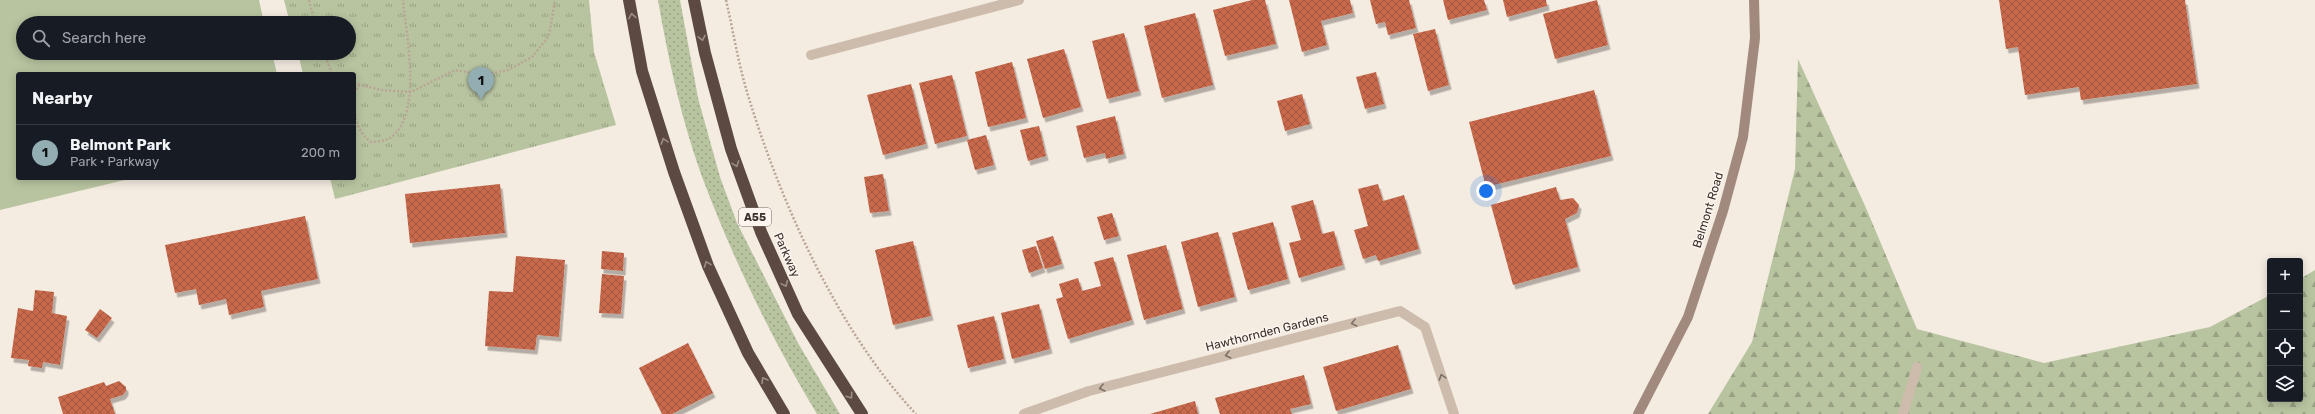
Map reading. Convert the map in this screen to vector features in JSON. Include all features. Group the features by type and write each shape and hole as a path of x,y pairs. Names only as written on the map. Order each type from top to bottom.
{"highway":[{"path":"629,0 642,72 674,172 708,266 748,353 784,414"},
{"name":"Parkway","path":"694,0 705,53 731,149 761,232 798,314 862,414"}],"main road":[{"name":"Belmont Road","path":"1638,414 1688,317 1723,211 1743,137 1755,38 1754,0"}],"street":[{"path":"811,55 1019,0"},
{"name":"Hawthornden Gardens","path":"1024,414 1089,391 1400,311 1425,327 1454,414"},
{"path":"1903,414 1917,367"}],"path":[{"path":"309,0 313,16"},
{"path":"356,118 363,136 371,142 387,140 395,135 408,108 411,92 403,0"},
{"path":"356,84 381,90 411,92 455,70 484,75 508,70 532,57 549,36 555,0"},
{"path":"726,0 747,90 764,143 810,258 843,314 890,387 916,414"},
{"path":"327,60 331,72"},
{"path":"356,90 359,85"}],"green space":[{"path":"0,0 259,0 262,16 16,16 16,60 274,60 277,72 16,72 16,180 125,180 0,210"},
{"path":"284,0 589,0 594,52 616,125 335,199 330,180 356,180 356,72 303,72 300,60 356,60 356,16 288,16"},
{"path":"658,0 680,0 698,98 720,177 737,223 798,343 840,414 817,414 768,327 739,266 701,174 687,131 666,44"},
{"path":"1798,59 1866,208 1917,329 2044,363 2210,327 2267,297 2267,402 2303,402 2303,277 2315,270 2315,414 1708,414 1752,342 1795,169"}],"building":[{"path":"1252,0 1265,0 1276,44 1225,56 1213,10"},
{"path":"1289,0 1350,0 1353,13 1321,21 1327,45 1302,52"},
{"path":"1370,0 1409,0 1416,28 1388,35 1385,22 1376,24"},
{"path":"1443,0 1484,0 1487,10 1448,20"},
{"path":"1503,0 1546,0 1547,6 1507,17"},
{"path":"1597,0 1608,45 1555,59 1543,14"},
{"path":"1999,0 2185,0 2197,84 2081,100 2079,87 2025,95 2018,47 2006,49"},
{"path":"1195,13 1213,85 1162,98 1144,26"},
{"path":"1435,29 1449,85 1428,91 1413,34"},
{"path":"1124,33 1139,91 1107,99 1092,41"},
{"path":"1064,49 1081,107 1043,118 1027,59"},
{"path":"1012,62 1026,118 988,127 975,72"},
{"path":"1376,72 1384,104 1365,109 1356,77"},
{"path":"952,75 967,136 935,144 919,83"},
{"path":"911,84 926,144 883,155 867,95"},
{"path":"1594,90 1611,156 1486,187 1469,122"},
{"path":"1302,94 1310,124 1285,131 1277,101"},
{"path":"1115,116 1124,154 1106,159 1105,153 1084,158 1076,126"},
{"path":"1039,126 1046,156 1028,161 1020,130"},
{"path":"986,135 994,165 975,170 967,140"},
{"path":"883,174 889,211 870,213 864,177"},
{"path":"500,184 505,233 410,243 405,194"},
{"path":"1378,184 1383,201 1404,195 1419,249 1378,261 1376,255 1363,259 1354,230 1368,226 1358,189"},
{"path":"1556,187 1560,200 1573,198 1579,205 1577,213 1565,219 1578,267 1513,285 1491,205"},
{"path":"1313,200 1322,234 1334,231 1343,265 1299,278 1289,243 1301,240 1291,206"},
{"path":"1112,213 1119,236 1104,240 1097,217"},
{"path":"305,216 318,279 261,291 264,307 229,315 226,299 199,305 196,289 175,293 165,245"},
{"path":"1273,222 1288,279 1248,290 1232,233"},
{"path":"1218,232 1235,297 1198,307 1181,242"},
{"path":"1053,236 1062,264 1045,269 1036,241"},
{"path":"913,241 931,316 893,325 875,250"},
{"path":"1166,245 1183,309 1144,320 1127,255"},
{"path":"1036,246 1043,268 1029,273 1022,250"},
{"path":"602,251 624,253 623,271 601,269"},
{"path":"516,256 565,260 559,337 537,335 535,350 485,346 489,291 513,292"},
{"path":"1113,257 1132,320 1068,339 1056,299 1063,297 1059,284 1078,278 1082,291 1101,286 1094,262"},
{"path":"602,274 624,276 621,314 599,313"},
{"path":"35,290 54,292 52,313 67,316 60,365 43,362 42,368 28,366 29,360 11,358 18,308 33,311"},
{"path":"1039,304 1050,349 1012,359 1001,313"},
{"path":"100,309 112,318 97,338 85,330"},
{"path":"994,316 1004,359 968,368 957,325"},
{"path":"688,343 713,393 672,414 662,414 639,368"},
{"path":"1398,345 1411,389 1336,411 1323,367"},
{"path":"1304,375 1311,404 1290,409 1292,414 1220,414 1215,398"},
{"path":"119,381 126,387 126,391 123,395 110,399 115,414 63,414 58,397 104,382 106,386"},
{"path":"1195,401 1198,414 1150,414"}],"place":[{"name":"Belmont Park","path":"481,100"}]}
